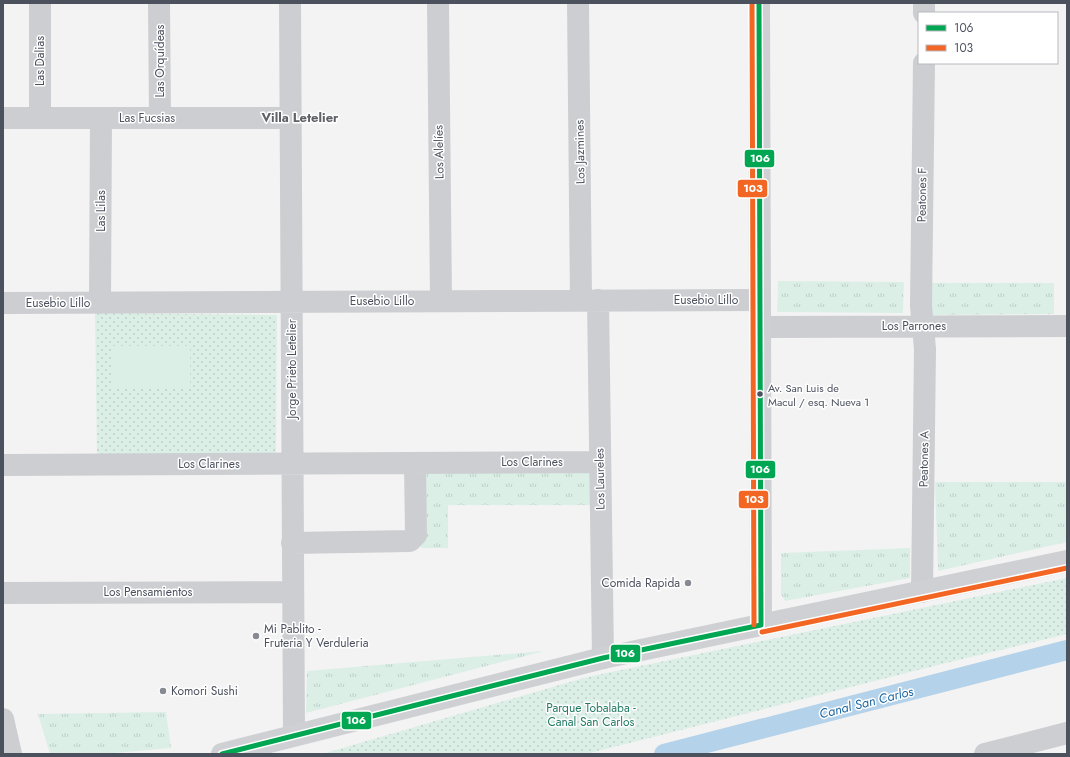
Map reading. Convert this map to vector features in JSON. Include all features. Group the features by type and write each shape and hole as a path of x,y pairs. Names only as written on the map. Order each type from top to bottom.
{"main road":[{"path":"759,3 761,625"},
{"path":"222,754 603,658 1067,561"}],"street":[{"name":"Las Dalias","path":"40,3 40,118"},
{"name":"Las Orquídeas","path":"159,3 160,118"},
{"name":"Jorge Prieto Letelier","path":"290,3 294,735"},
{"name":"Los Alelíes","path":"438,3 441,301"},
{"name":"Los Jazmines","path":"578,3 590,300"},
{"name":"Peatones F","path":"923,326 921,306 924,64"},
{"name":"Las Fucsias","path":"3,118 290,118"},
{"name":"Las Lilas","path":"100,303 101,118"},
{"name":"Los Laureles","path":"590,300 600,462 603,658"},
{"name":"Eusebio Lillo","path":"3,303 760,300"},
{"name":"Peatones A","path":"922,592 926,349 923,326"},
{"name":"Los Parrones","path":"760,327 1067,326"},
{"name":"Los Clarines","path":"3,465 600,462"},
{"path":"292,543 410,541 416,535 415,463"},
{"name":"Los Pensamientos","path":"3,593 293,592"},
{"path":"3,719 11,754"},
{"path":"985,754 1035,748 1067,733"}],"green space":[{"path":"778,281 904,282 903,313 777,312"},
{"path":"932,283 1054,283 1054,314 931,315"},
{"path":"95,313 277,315 276,456 97,458"},
{"path":"111,346 190,346 190,389 111,389"},
{"path":"420,469 590,469 590,505 448,505 448,548 421,548"},
{"path":"935,482 1067,482 1067,542 938,571"},
{"path":"910,548 910,578 785,601 781,594 781,553"},
{"name":"Parque Tobalaba - Canal San Carlos","path":"1067,578 1067,634 586,754 322,754 587,677"},
{"path":"544,651 306,713 307,671"},
{"path":"166,712 171,748 103,754 50,754 38,714"}],"waterway":[{"name":"Canal San Carlos","path":"664,754 1067,650"}],"transit line":[{"name":"103","path":"752,3 754,625"},
{"name":"106","path":"759,3 761,625"},
{"name":"103","path":"762,632 1067,568"},
{"name":"106","path":"222,754 603,658 761,625"}],"place":[{"name":"Av. San Luis de Macul / esq. Nueva 1","path":"760,394"},
{"name":"Comida Rapida","path":"688,583"},
{"name":"Mi Pablito - Fruteria Y Verduleria","path":"256,636"},
{"name":"Komori Sushi","path":"163,691"}],"district":[{"name":"Villa Letelier","path":"300,117"}]}
